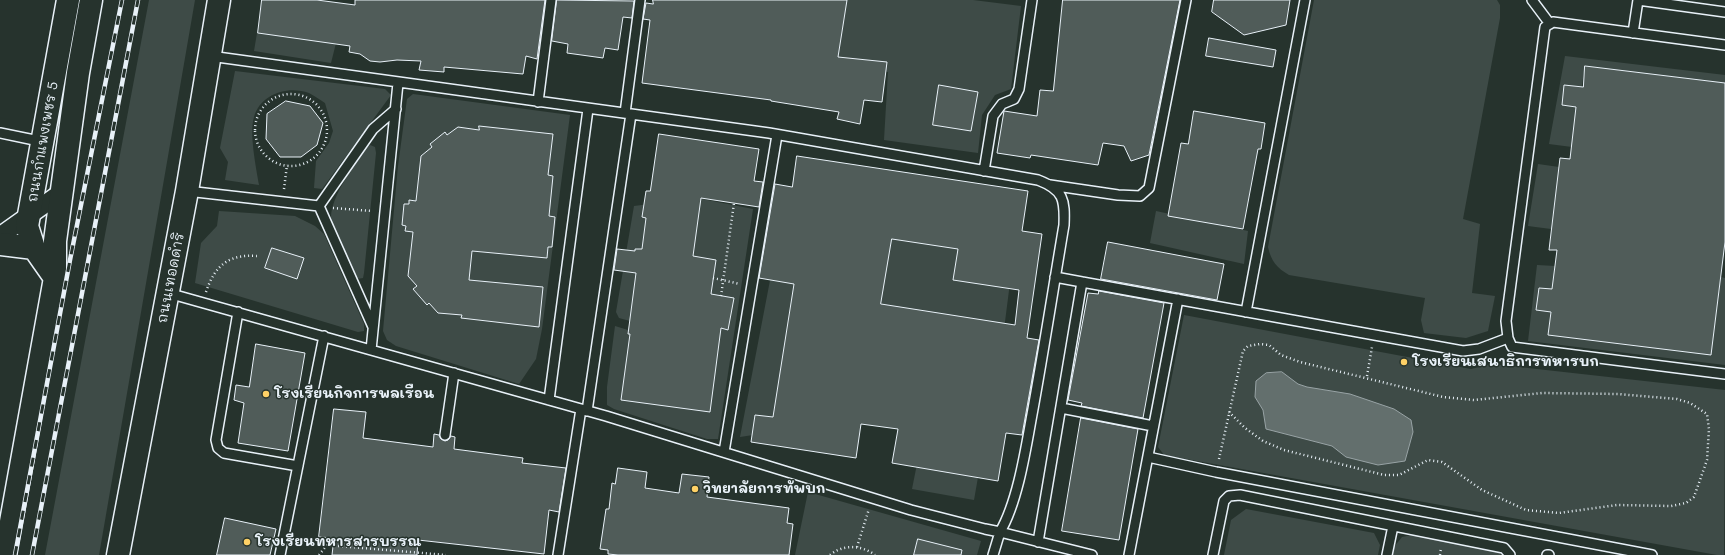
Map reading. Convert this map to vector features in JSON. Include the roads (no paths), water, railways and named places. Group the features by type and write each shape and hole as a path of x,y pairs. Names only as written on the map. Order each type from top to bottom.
{"street":[{"name":"ถนนกำแพงเพชร 5","path":"55,278 34,248 27,226 44,142 68,0"},
{"name":"ถนนกำแพงเพชร 5","path":"5,555 55,278 55,241 78,74 91,0"},
{"name":"ถนนเทอดดำริ","path":"118,555 187,191 219,0"},
{"path":"0,236 62,192"},
{"path":"0,244 34,248"}],"lane":[{"path":"538,102 551,0"},
{"path":"558,555 584,410 628,114 640,0"},
{"path":"984,171 993,116 1002,104 1014,99 1019,89 1032,0"},
{"path":"210,56 777,135 1038,180 1050,185 1118,195 1140,196 1149,188 1186,0"},
{"path":"1246,312 1305,0"},
{"path":"1532,0 1550,24"},
{"path":"1634,33 1638,0 1725,12"},
{"path":"1725,45 1553,22 1545,27 1506,321 1508,338 1512,347 1725,374"},
{"path":"371,350 398,83"},
{"path":"319,206 373,129 396,108"},
{"path":"549,400 588,109"},
{"path":"0,133 44,142"},
{"path":"724,452 777,135"},
{"path":"993,555 1000,532 1014,497 1026,446 1064,224 1064,205 1060,193 1050,185"},
{"path":"187,191 319,206"},
{"path":"319,206 373,327"},
{"path":"1055,277 1463,351 1479,349 1508,338"},
{"path":"1038,542 1082,282"},
{"path":"168,293 584,410 940,518 1038,542 1055,551 1092,555"},
{"path":"1129,555 1178,299"},
{"path":"238,312 216,440 218,448 224,453 298,466"},
{"path":"280,555 324,336"},
{"path":"445,435 454,373"},
{"path":"1061,408 1153,426"},
{"path":"1148,457 1216,472 1652,555"},
{"path":"1213,555 1224,501 1229,496 1240,495 1504,548 1510,555"},
{"path":"1387,555 1393,526"}],"railway":[{"path":"15,555 70,260 122,0"},
{"path":"32,555 138,0"}],"place":[{"name":"โรงเรียนเสนาธิการทหารบก","path":"1404,362"},
{"name":"โรงเรียนกิจการพลเรือน","path":"266,394"},
{"name":"วิทยาลัยการทัพบก","path":"695,489"},
{"name":"โรงเรียนทหารสารบรรณ","path":"247,542"}]}
